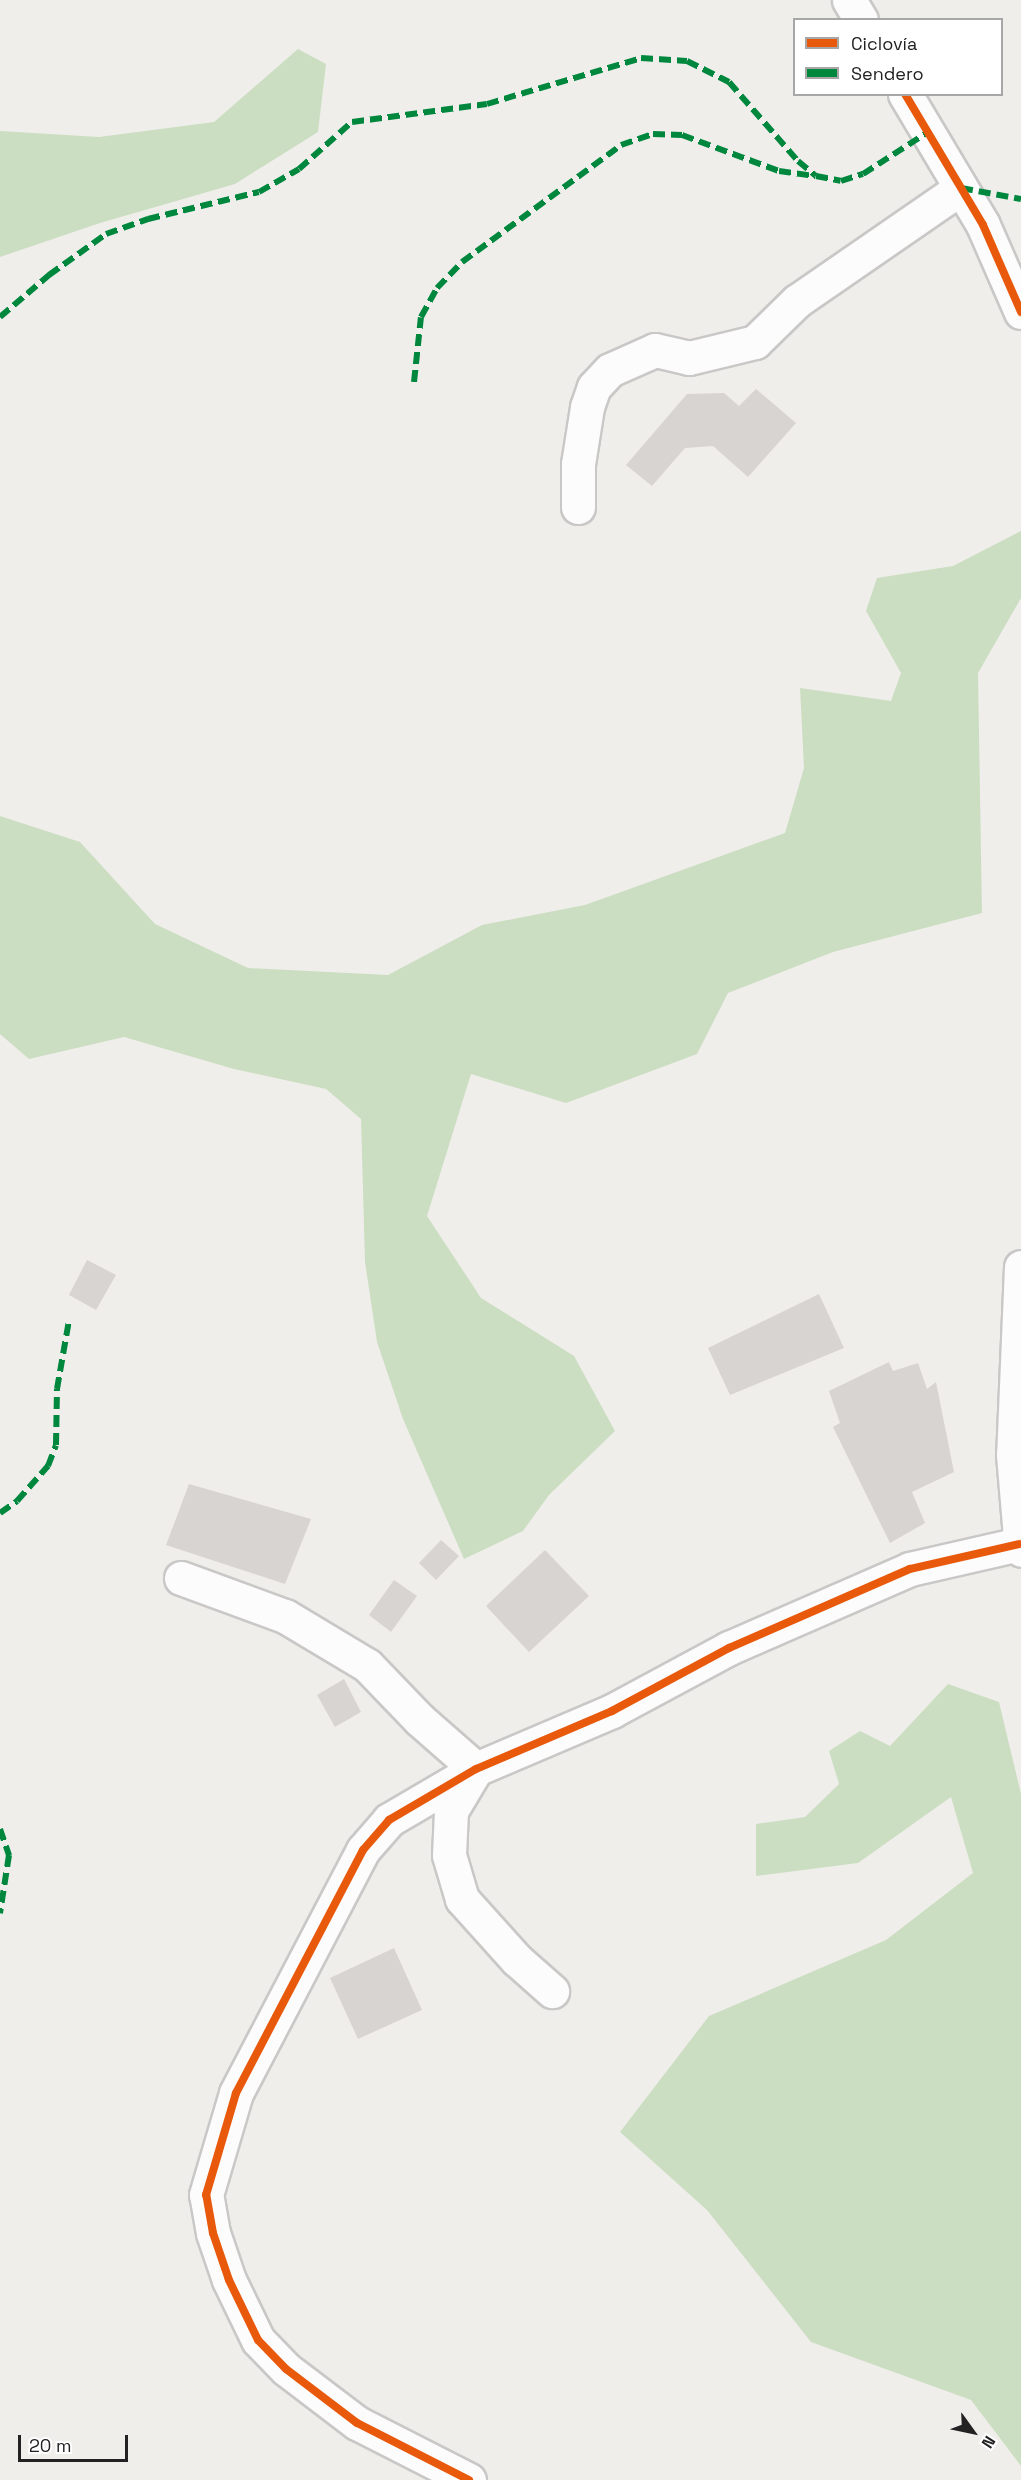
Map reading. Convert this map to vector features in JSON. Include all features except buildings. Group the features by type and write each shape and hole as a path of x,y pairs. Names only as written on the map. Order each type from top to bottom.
{"street":[{"path":"849,0 860,18"},
{"path":"906,96 983,225 1021,312"},
{"path":"578,507 578,464 587,407 594,387 610,370 655,350 689,358 755,342 797,301 961,188"},
{"path":"469,2480 357,2423 286,2369 258,2340 229,2280 213,2233 206,2195 236,2093 363,1850 389,1820 476,1769 612,1711 729,1648 910,1569 1020,1547 1013,1454 1021,1267"},
{"path":"181,1578 285,1616 367,1665 420,1720 476,1769"},
{"path":"476,1769 451,1811 449,1855 462,1899 517,1960 552,1991"}],"green space":[{"path":"298,49 326,64 318,132 235,184 100,223 0,257 0,131 99,137 214,122"},
{"path":"1021,531 1021,598 978,673 982,913 833,952 728,993 697,1054 566,1103 471,1074 427,1216 481,1298 574,1356 615,1431 549,1495 523,1531 464,1559 403,1419 377,1342 365,1262 361,1119 326,1089 234,1069 124,1037 29,1059 0,1034 0,816 80,842 155,924 248,968 388,975 482,925 585,905 785,833 804,768 800,688 891,701 901,673 866,611 877,578 953,566"},
{"path":"948,1684 999,1702 1021,1794 1021,2466 971,2400 811,2342 707,2210 620,2132 709,2016 886,1940 973,1873 951,1797 858,1863 756,1876 756,1824 805,1817 839,1784 829,1751 860,1731 890,1746"}],"marked path":[{"path":"0,317 49,275 106,234 148,219 259,192 299,169 352,122 487,104 641,58 687,61 729,82 798,161 816,176 841,181 863,174 928,132"},
{"path":"414,382 421,317 437,288 462,262 621,145 653,134 682,135 779,171 816,176"},
{"path":"961,188 1021,199"},
{"path":"0,1513 17,1501 48,1466 56,1445 57,1389 69,1320"},
{"path":"0,1829 9,1855 0,1913"}],"cycle path":[{"path":"906,96 983,225 1021,312"},
{"path":"469,2480 357,2423 286,2369 258,2340 229,2280 213,2233 206,2195 236,2093 363,1850 389,1820 476,1769 612,1711 729,1648 910,1569 1019,1544"}]}
